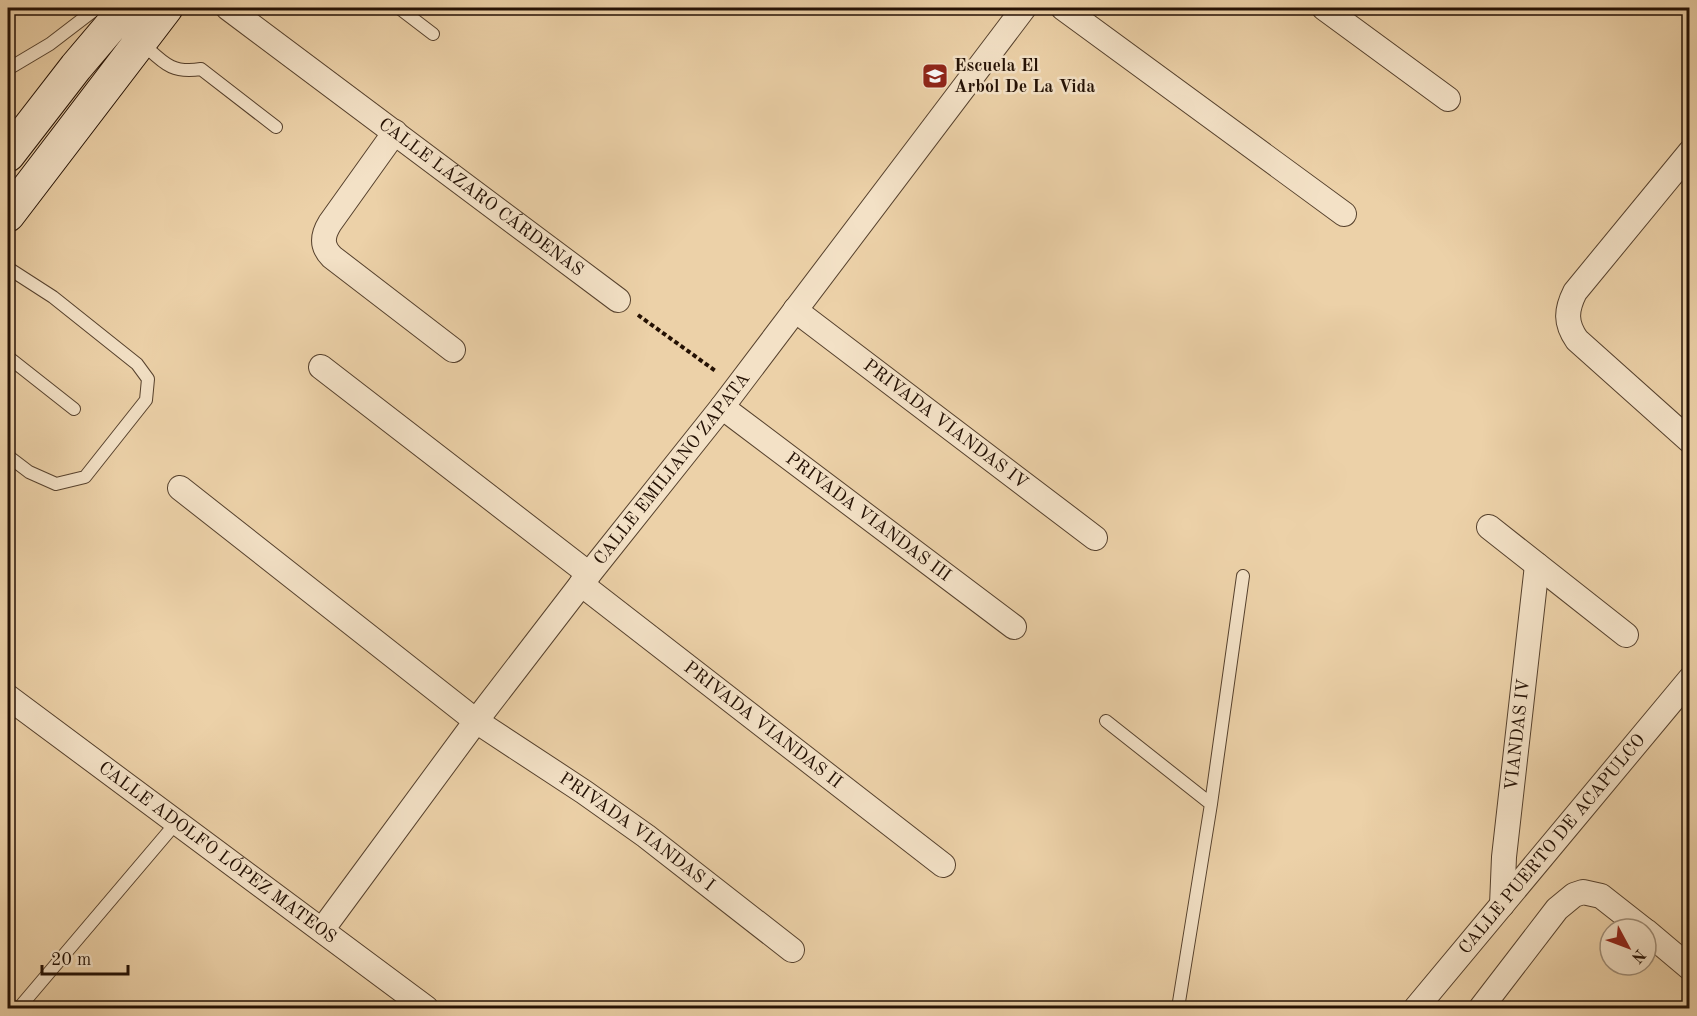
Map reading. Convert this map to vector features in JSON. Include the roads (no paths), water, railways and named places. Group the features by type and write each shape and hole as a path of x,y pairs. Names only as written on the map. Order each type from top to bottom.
{"main road":[{"path":"8,155 76,67 126,8"},
{"path":"8,215 166,8"}],"street":[{"name":"CALLE LÁZARO CÁRDENAS","path":"228,8 618,300"},
{"name":"CALLE EMILIANO ZAPATA","path":"321,930 476,720 722,407 1024,8"},
{"path":"1063,8 1344,214"},
{"path":"1324,8 1448,99"},
{"path":"394,132 323,233 323,243 332,257 453,350"},
{"path":"1689,152 1575,292 1566,318 1569,330 1581,345 1689,441"},
{"name":"PRIVADA VIANDAS IV","path":"795,310 1095,538"},
{"name":"PRIVADA VIANDAS II","path":"321,368 943,865"},
{"name":"PRIVADA VIANDAS III","path":"722,407 1014,627"},
{"name":"PRIVADA VIANDAS I","path":"180,488 476,720 646,836 792,950"},
{"path":"1489,527 1626,635"},
{"name":"VIANDAS IV","path":"1503,905 1504,857 1537,565"},
{"name":"CALLE PUERTO DE ACAPULCO","path":"1416,1008 1689,680"},
{"name":"CALLE ADOLFO LÓPEZ MATEOS","path":"8,697 426,1008"},
{"path":"1481,1008 1557,909 1574,895 1583,892 1601,896 1628,917"},
{"path":"1658,941 1689,968"}],"lane":[{"path":"8,69 50,44 97,8"},
{"path":"399,8 433,34"},
{"path":"141,42 164,63 184,72 201,69 276,127"},
{"path":"8,268 63,305 136,364 147,379 146,400 85,477 56,484 29,472 8,456"},
{"path":"8,357 74,409"},
{"path":"1179,1008 1243,576"},
{"path":"1106,721 1211,804"},
{"path":"19,1008 176,823"}],"place":[{"name":"Escuela El Arbol De La Vida","path":"935,76"}]}
